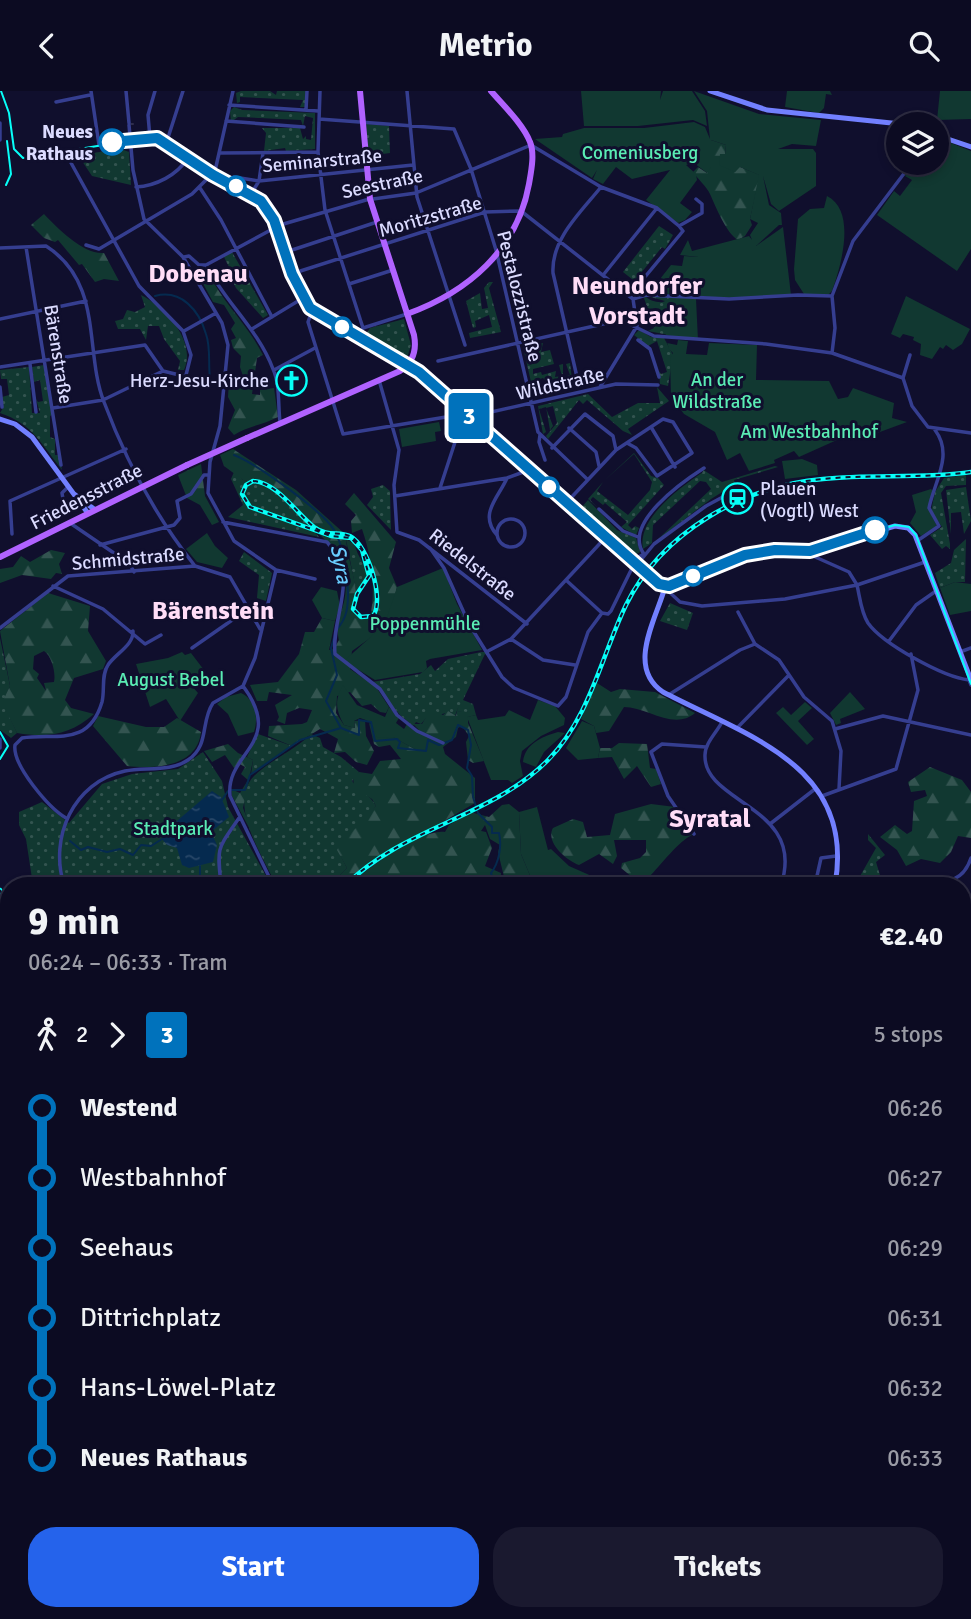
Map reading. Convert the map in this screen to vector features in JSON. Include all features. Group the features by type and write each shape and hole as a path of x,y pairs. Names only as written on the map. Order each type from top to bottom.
{"main road":[{"path":"280,422 380,380 408,365 416,347 370,199 360,91"},
{"path":"407,314 449,295 474,278 497,255 523,211 530,176 531,145 491,91"},
{"name":"Friedensstraße","path":"0,557 142,485 280,422"}],"street":[{"path":"126,91 136,187 146,222 183,257 216,313 228,345 220,426 208,475 208,493 234,541 276,570 316,579"},
{"path":"150,138 148,115 155,91"},
{"path":"166,144 183,91"},
{"path":"86,245 99,249 114,241 200,188 212,176 233,91"},
{"path":"306,110 307,91"},
{"path":"320,91 318,152 325,210 363,328"},
{"path":"407,91 416,193 465,347"},
{"path":"710,91 766,110 886,122"},
{"path":"56,102 91,93 99,145"},
{"path":"229,106 318,111"},
{"path":"320,119 410,125"},
{"path":"226,121 304,127"},
{"path":"0,123 0,140"},
{"name":"Pestalozzistraße","path":"410,125 452,127 471,169 497,255 545,460"},
{"path":"130,140 150,138 166,144 212,176 251,194 266,207 291,274 312,311 408,365 529,470 539,484 566,503 680,602 702,606 785,599 857,585 925,562"},
{"path":"949,139 971,147"},
{"path":"531,145 601,187 657,208 683,230 632,297"},
{"name":"Seestraße","path":"206,265 286,222 370,199 416,193 531,145"},
{"path":"219,153 318,152"},
{"path":"251,194 259,181 263,153"},
{"path":"136,187 179,170 187,159"},
{"path":"70,161 139,286 183,331 191,355 186,375"},
{"name":"Seminarstraße","path":"234,177 259,181 413,165"},
{"path":"831,353 835,328 832,296 853,241 903,175"},
{"path":"570,381 577,377 553,272 553,260 561,239 601,187"},
{"path":"200,188 221,220 272,317"},
{"path":"679,226 702,213 702,204 696,199"},
{"path":"604,274 657,208"},
{"path":"523,211 632,297 637,326 599,388"},
{"name":"Moritzstraße","path":"291,274 485,212 523,211"},
{"path":"282,253 377,222"},
{"name":"Bärenstraße","path":"26,247 39,311 61,465"},
{"path":"0,248 50,247 73,275 86,301 103,400 142,485 166,529 195,566"},
{"path":"183,257 189,256 200,265 206,265 218,289 252,329 274,370 280,422"},
{"path":"349,284 393,270"},
{"path":"632,297 646,295 729,299 832,296"},
{"path":"252,329 303,298"},
{"path":"0,319 86,301"},
{"path":"312,311 309,322 343,434 446,417 458,407"},
{"path":"183,331 216,313"},
{"path":"358,337 363,328 407,314"},
{"path":"438,361 465,347 517,342 621,320 654,336 766,344 831,353 903,378"},
{"path":"638,340 650,349 659,377"},
{"path":"0,367 145,345 163,371"},
{"path":"274,370 316,348"},
{"path":"910,355 903,378 912,406 928,427 934,430 971,433"},
{"path":"30,364 36,412"},
{"path":"53,408 103,400 163,371 224,386"},
{"path":"380,380 399,450 394,496 507,478 529,470"},
{"name":"Wildstraße","path":"469,417 616,384 658,385"},
{"path":"0,387 2,407"},
{"path":"552,448 569,428 587,414 613,436 616,450"},
{"path":"440,488 458,433 469,417"},
{"path":"0,419 15,424 32,437 68,490 91,511"},
{"path":"566,503 616,450 663,419 671,420 691,447 690,455 657,476 636,448 627,443"},
{"path":"651,427 675,467"},
{"path":"569,428 596,452 599,466"},
{"path":"918,541 939,526 929,508 941,475 942,441 934,430"},
{"name":"Pestalozzistraße","path":"540,435 587,479"},
{"path":"540,446 544,441"},
{"path":"12,534 10,501 126,449"},
{"path":"644,554 638,537 642,525 670,492 704,468"},
{"path":"100,545 108,540 166,529 180,520 177,501 191,494 204,475 208,475"},
{"path":"498,535 500,525 510,520 520,523 525,532 522,542 513,547 503,544 491,527 490,509 507,478"},
{"path":"65,511 62,493 68,490"},
{"path":"567,581 602,613 608,614 644,554 704,507 732,492"},
{"name":"Riedelstraße","path":"394,496 399,534 414,537 430,548 527,624"},
{"path":"599,509 623,531 638,537"},
{"path":"69,522 130,564 134,572"},
{"path":"223,522 321,539 331,546 345,589 333,633 337,657 380,689 397,715 417,730 443,743"},
{"path":"665,587 745,555 775,551 804,552 894,526 908,528 918,541 970,682"},
{"path":"488,651 511,639 527,624 605,538"},
{"path":"430,548 444,568 476,636 506,682 558,706 566,697 575,666 592,626 602,613"},
{"path":"804,552 849,572 857,585 868,622 889,641 948,675 970,682"},
{"name":"Schmidstraße","path":"0,628 68,576 195,566 226,573 260,629"},
{"path":"62,877 58,855 66,818 80,799 107,778 131,770 177,766 201,748 213,703 243,686 255,658 276,570"},
{"path":"53,586 95,605 133,631 147,645 160,635"},
{"path":"665,587 644,662 653,684 786,757 816,788 833,818 839,857 836,877"},
{"path":"889,641 916,605 936,591"},
{"path":"192,648 249,609"},
{"path":"738,612 755,644 779,660 800,694 830,718 841,751 839,789"},
{"path":"66,818 45,801 15,757 18,740 27,737 66,737 85,727 102,700 106,669 131,640 133,631"},
{"path":"511,639 543,660 575,666"},
{"path":"670,695 740,650 755,644"},
{"path":"958,653 971,649"},
{"path":"822,796 896,769 918,686 911,654"},
{"path":"736,729 789,675"},
{"path":"243,686 258,708 259,717 254,742 229,782 230,796 269,877"},
{"path":"835,729 871,716 910,720 971,735"},
{"path":"722,722 706,747 705,761 715,780 770,824 784,853 782,877"},
{"path":"0,739 0,748"},
{"path":"694,834 668,796 651,751 662,744 706,747"},
{"path":"770,824 816,788"},
{"path":"221,877 220,849 227,831 239,818"},
{"path":"817,877 821,858 839,857"},
{"path":"960,877 971,858"}],"green space":[{"path":"270,91 276,95 277,91 306,91 305,107 300,107 303,100 240,97 240,102 237,103 236,93"},
{"path":"581,91 661,91 660,100 663,91 692,91 705,111 707,126 693,120 638,126 584,126"},
{"name":"Comeniusberg","path":"694,91 759,114 821,120 816,146 792,144 778,149 813,149 816,153 816,186 779,211 771,204 763,176 769,205 781,213 782,225 756,246 783,227 791,295 724,298 649,293 671,265 682,266 684,256 698,257 680,255 688,240 692,251 749,236 752,240 750,235 758,223 750,219 759,175 740,167 735,172 719,165 720,154 725,154 726,145 711,140 711,167 707,173 694,163 686,165 696,174 697,180 680,203 692,212 678,223 646,200 670,170 632,179 616,167 603,184 593,179 597,170 592,178 535,139 562,137 563,134 584,128 644,128 694,122 705,127 710,139 707,111"},
{"path":"787,91 830,91 832,95 826,94 824,108 819,113 785,107"},
{"path":"940,91 971,91 971,119 949,120 949,112 938,112"},
{"path":"234,107 242,110 315,113 315,149 286,151 285,148 264,151 266,133 262,128 300,128 303,139 306,136 306,139 311,140 313,118 305,116 303,126 301,120 238,117 231,122 230,111"},
{"path":"366,124 389,126 390,153 368,156"},
{"path":"711,140 726,145 725,154 740,167 760,175 750,219 752,225 745,236 738,240 725,226 709,191 693,172 698,167 707,173"},
{"path":"949,142 971,151 971,249 957,271 877,215 894,191 900,196 912,180 905,176 949,175"},
{"path":"121,149 129,152 131,185 92,176 78,155"},
{"path":"827,196 836,203 844,226 839,268 832,291 828,295 804,294 795,280 794,269 798,219 810,209 824,208"},
{"path":"44,214 80,245 88,250 104,253 119,281 104,279 95,282 82,264 79,265 58,240 55,242 44,238 31,225"},
{"path":"659,226 673,235 665,249 662,247 637,278 637,283 623,272"},
{"path":"232,252 268,315 263,318 236,288 227,271 230,269 224,257"},
{"path":"209,274 263,355 257,358 252,394 260,395 260,390 274,388 278,417 234,435 228,428 235,410 228,397 229,382 240,383 243,376 241,356 233,348 231,340 236,338 231,329 235,323 224,305 213,302 199,276"},
{"path":"489,282 493,282 489,288 501,332 470,338 469,333 492,327 489,315 475,321 476,327 473,328 466,301 480,293 482,309 488,308 484,288"},
{"path":"141,295 160,308 176,326 186,348 184,370 178,370 180,361 164,339 159,326 148,326 146,340 140,329 118,329 115,321 123,319 127,310 135,312 145,307"},
{"path":"647,296 670,297 679,337 648,331 654,328 644,298 638,298 646,297 656,302 665,301"},
{"path":"906,296 970,329 962,344 953,350 946,345 943,349 940,347 932,359 920,355 921,344 913,340 914,337 903,334 900,338 891,334"},
{"path":"670,297 696,299 698,340 666,335 666,301"},
{"path":"404,319 411,345 407,358 366,334 370,328"},
{"path":"639,330 651,337 664,338 673,355 668,386 660,384 659,371 661,374 667,372 657,341 648,346 634,335"},
{"path":"678,340 688,341 686,354 707,355 709,343 757,345 756,380 829,381 838,399 848,397 853,388 894,403 892,418 907,422 861,439 857,431 799,457 794,451 774,460 775,463 749,471 740,453 727,460 715,432 684,414 671,397 670,358 673,353 667,343 677,345"},
{"path":"543,343 541,352 550,350 554,364 533,369 533,374 541,372 542,375 556,371 555,377 562,376 559,365 563,364 563,377 570,375 566,364 570,363 572,379 547,382 543,378 531,382 523,347"},
{"path":"44,365 52,415 50,437 55,439 55,455 59,455 62,470 29,429 0,413 3,408 2,397 9,395 7,379 1,379 0,370 29,367 32,413 40,413 36,399 38,402 43,401 40,380 34,382 32,367"},
{"path":"657,387 669,401 628,429 632,435 623,431 587,400 583,404 579,400 548,439 546,436 557,423 553,406 539,409 546,432 543,434 538,406 588,394 612,417 638,403 660,403"},
{"path":"546,409 553,426 550,430"},
{"path":"439,422 441,431 435,432 436,441 402,447 399,429"},
{"path":"233,449 296,490 346,535 355,583 355,614 370,618 373,585 371,562 362,529 352,533 351,521 356,515 345,504 354,493 396,542 389,568 397,587 390,618 380,631 352,651 350,669 376,687 389,707 386,713 380,712 371,704 362,706 350,692 337,696 336,713 344,725 355,728 354,721 365,720 366,736 374,751 367,765 356,762 345,752 334,753 338,739 320,729 292,746 268,736 269,726 302,724 307,722 312,710 299,708 287,713 285,724 277,721 279,717 275,705 292,695 269,692 267,701 257,701 250,685 278,682 299,654 305,632 314,632 322,618 335,621 329,650 334,649 339,640 338,625 346,589 345,578 331,547 306,523 307,518 291,502 262,482 243,480 224,466 220,455"},
{"path":"634,453 651,476 658,478 664,485 628,525 632,529 635,526 639,528 636,535 621,527 627,522 605,503 603,505 593,497 590,500 598,508 588,499 603,482 597,491 628,515 650,490 652,482 634,454 605,480"},
{"path":"802,459 817,465 818,475 785,479 782,461"},
{"path":"201,464 205,496 219,522 212,525 200,505 187,498 178,475"},
{"path":"778,467 734,480 735,484 656,541 711,489 706,482 700,481 653,525 652,543 643,549 646,527 653,516 671,496 703,472 702,469 722,482"},
{"path":"234,472 243,480 262,482 291,502 319,537 228,517 243,505 231,479"},
{"path":"966,475 966,485 946,486 941,493 950,544 950,549 946,546 942,549 930,535 942,527 931,511 935,492 944,478"},
{"path":"383,485 390,491 391,530 367,505 373,497 371,489"},
{"path":"966,487 971,521 964,534 961,512 951,513 951,534 946,490"},
{"path":"931,489 934,492 929,510 937,526 921,536 910,523 916,512 912,495"},
{"path":"588,500 617,530 636,538 640,552 634,556 580,509"},
{"path":"207,533 215,546 228,558 222,568 197,562 186,549"},
{"path":"346,539 354,545 367,573 362,586 356,591"},
{"path":"966,539 965,582 955,582 940,588 935,573 951,563 954,550"},
{"path":"51,550 65,553 59,564 62,574 56,573 51,579 22,575 0,583 0,569 13,567 21,556 30,562"},
{"path":"244,552 272,573 266,601 257,598 259,575 239,561"},
{"name":"Poppenmühle","path":"443,568 457,604 482,650 430,659 426,661 427,668 423,672 375,680 344,661 385,624 397,587"},
{"path":"955,582 971,584 971,611 950,615 940,588"},
{"path":"321,587 337,591 340,606 335,621 322,618 312,600"},
{"path":"48,593 90,606 88,631 106,661 103,669 74,678 65,700 71,708 94,714 67,731 49,735 17,733 2,703 10,686 0,631","holes":["44,651 53,665 54,679 54,682 44,683 46,691 37,678 39,674 33,669 34,656"]},
{"path":"670,603 693,613 687,630 660,621"},
{"path":"0,638 10,686 3,703 17,733 11,738 0,730"},
{"name":"August Bebel","path":"182,652 185,655 191,653 204,670 191,685 198,693 180,721 166,699 150,707 136,664 168,658"},
{"path":"485,652 488,656 485,654 463,700 473,704 467,713 457,711 459,705 455,716 450,712 426,718 421,724 416,722 413,726 372,682 420,674 431,665 435,671 448,659"},
{"path":"597,683 611,692 620,689 655,692 695,713 678,720 624,707 609,731 596,733 594,726 581,719"},
{"path":"343,685 357,705 385,717 389,707 399,718 396,723 404,729 407,724 428,738 426,749 418,751 393,737 378,738 373,726 360,718 354,721 355,728 344,725 337,705"},
{"path":"850,692 865,709 840,719 841,723 836,725 830,713"},
{"path":"241,693 253,704 256,720 254,732 238,736 228,714 217,704 226,697"},
{"path":"538,700 555,706 565,718 564,725 541,736 522,751 520,761 523,776 512,783 508,780 491,780 467,717 476,715 478,720 505,716 509,710 530,720"},
{"path":"805,702 812,708 798,721 814,739 807,745 776,713 783,707 791,715"},
{"path":"473,704 476,715 468,717 468,723 484,761 473,763 468,760 466,742 469,736 462,726 458,728 456,737 443,747 445,754 475,778 475,803 352,877 338,877 347,868 337,850 376,806 372,799 354,788 353,776 359,772 372,774 380,761 401,759 390,745 379,747 374,744 369,723 418,751 421,732 413,724 422,724 429,712 434,710 443,715 448,711 456,716 457,711 468,712 468,706"},
{"path":"98,716 146,727 164,727 177,718 201,732 192,753 183,759 162,766 127,766 93,726"},
{"path":"582,721 594,726 600,748 598,758 578,760 566,748"},
{"path":"558,732 565,733 544,752 536,767 523,762 530,746"},
{"path":"258,734 292,746 251,775 253,760 247,757"},
{"path":"311,734 320,738 323,747 359,772 352,781 376,806 339,853 347,868 338,877 272,877 250,830 244,801 247,788 260,770"},
{"path":"619,743 647,744 650,768 656,769 661,784 651,787 637,766 624,779 612,757 598,758 600,748 612,748"},
{"path":"228,744 238,753 253,760 243,808 254,837 232,796 231,789 240,793 248,780 241,774 245,767 238,763 234,768 225,755 212,762 204,751"},
{"name":"Stadtpark","path":"203,752 222,781 228,807 267,877 32,877 26,839 19,825 19,812 42,802 69,823 102,784 132,774 178,769"},
{"path":"930,767 962,780 971,792 971,838 958,836 951,852 940,863 921,859 906,866 897,850 880,837 895,825 907,834 912,831 914,801 927,796 925,790 911,792 908,782"},
{"path":"509,804 519,812 521,854 531,877 504,877 498,852 500,845 490,839 485,825 481,831 486,832 492,848 485,866 501,873 501,877 358,877 409,843 435,832 445,832 449,825 470,812 489,817 502,805"},
{"path":"651,804 675,807 694,834 676,847 649,877 632,877 621,868 622,863 640,858 646,852 646,840 614,840 617,856 613,864 599,854 579,865 563,855 554,845 551,833 553,828 573,819 583,822 587,837 610,835 615,814"},
{"path":"537,807 548,850 551,849 569,866 594,877 531,877 521,854 519,812"},
{"path":"868,834 885,855 876,862 881,877 860,877 876,848 868,840"}],"water":[{"path":"212,791 221,797 229,817 211,832 217,845 213,862 189,868 182,865 177,848 167,845 162,839 164,832"}],"waterway":[{"name":"Syra","path":"155,296 181,299 188,303 199,317 208,339 210,378"},
{"name":"Syra","path":"234,455 288,488 317,511 334,530 343,552 348,593 346,612 337,629"},
{"name":"Syra","path":"335,634 331,648 337,675 326,701 341,728 359,735 359,720 371,722 375,741 397,739 400,742 398,748 426,751 428,740 439,745 452,740 458,725 468,730 471,745 467,768 472,776 473,797 478,813 492,827 492,833 499,833 499,854 491,873 492,877"},
{"path":"232,790 245,790 250,775 300,740 341,728"},
{"path":"222,800 228,791"},
{"path":"70,841 81,850 88,847 107,852 120,849 133,855 141,845 151,846 162,839"},
{"path":"200,866 200,877"}],"tram line":[{"path":"1,91 9,113 14,149 23,158 153,137 213,175 251,194 267,207 274,220 292,274 310,308 419,372 659,584 669,586 745,555 775,550 810,551 895,525 909,527 916,535 971,684"},
{"name":"3","path":"112,142 143,137 157,138 213,175 261,201 274,220 292,274 310,308 419,372 659,584 669,586 728,560 756,552 810,551 875,530"},
{"path":"6,185 11,174 7,141"},
{"path":"0,732 8,746 0,759"}],"railway":[{"path":"355,877 393,849 501,796 548,760 585,706 617,625 642,579 661,555 708,517 764,491 793,483 823,479 971,472"},
{"path":"253,481 271,487 319,530 350,536 357,541 363,550 368,561 376,586 377,598 373,616 361,617 353,609 357,594 369,576 362,550 351,538 331,536 250,507 242,494 246,485 253,481"}],"place":[{"name":"Neues Rathaus","path":"112,142"},
{"name":"Herz-Jesu-Kirche","path":"292,380"},
{"name":"Plauen (Vogtl) West","path":"737,499"}],"district":[{"name":"Dobenau","path":"198,273"},
{"name":"Neundorfer Vorstadt","path":"637,300"},
{"name":"Bärenstein","path":"213,610"},
{"name":"Syratal","path":"710,818"}],"park label":[{"name":"An der Wildstraße","path":"717,390"},
{"name":"Am Westbahnhof","path":"809,431"}]}
